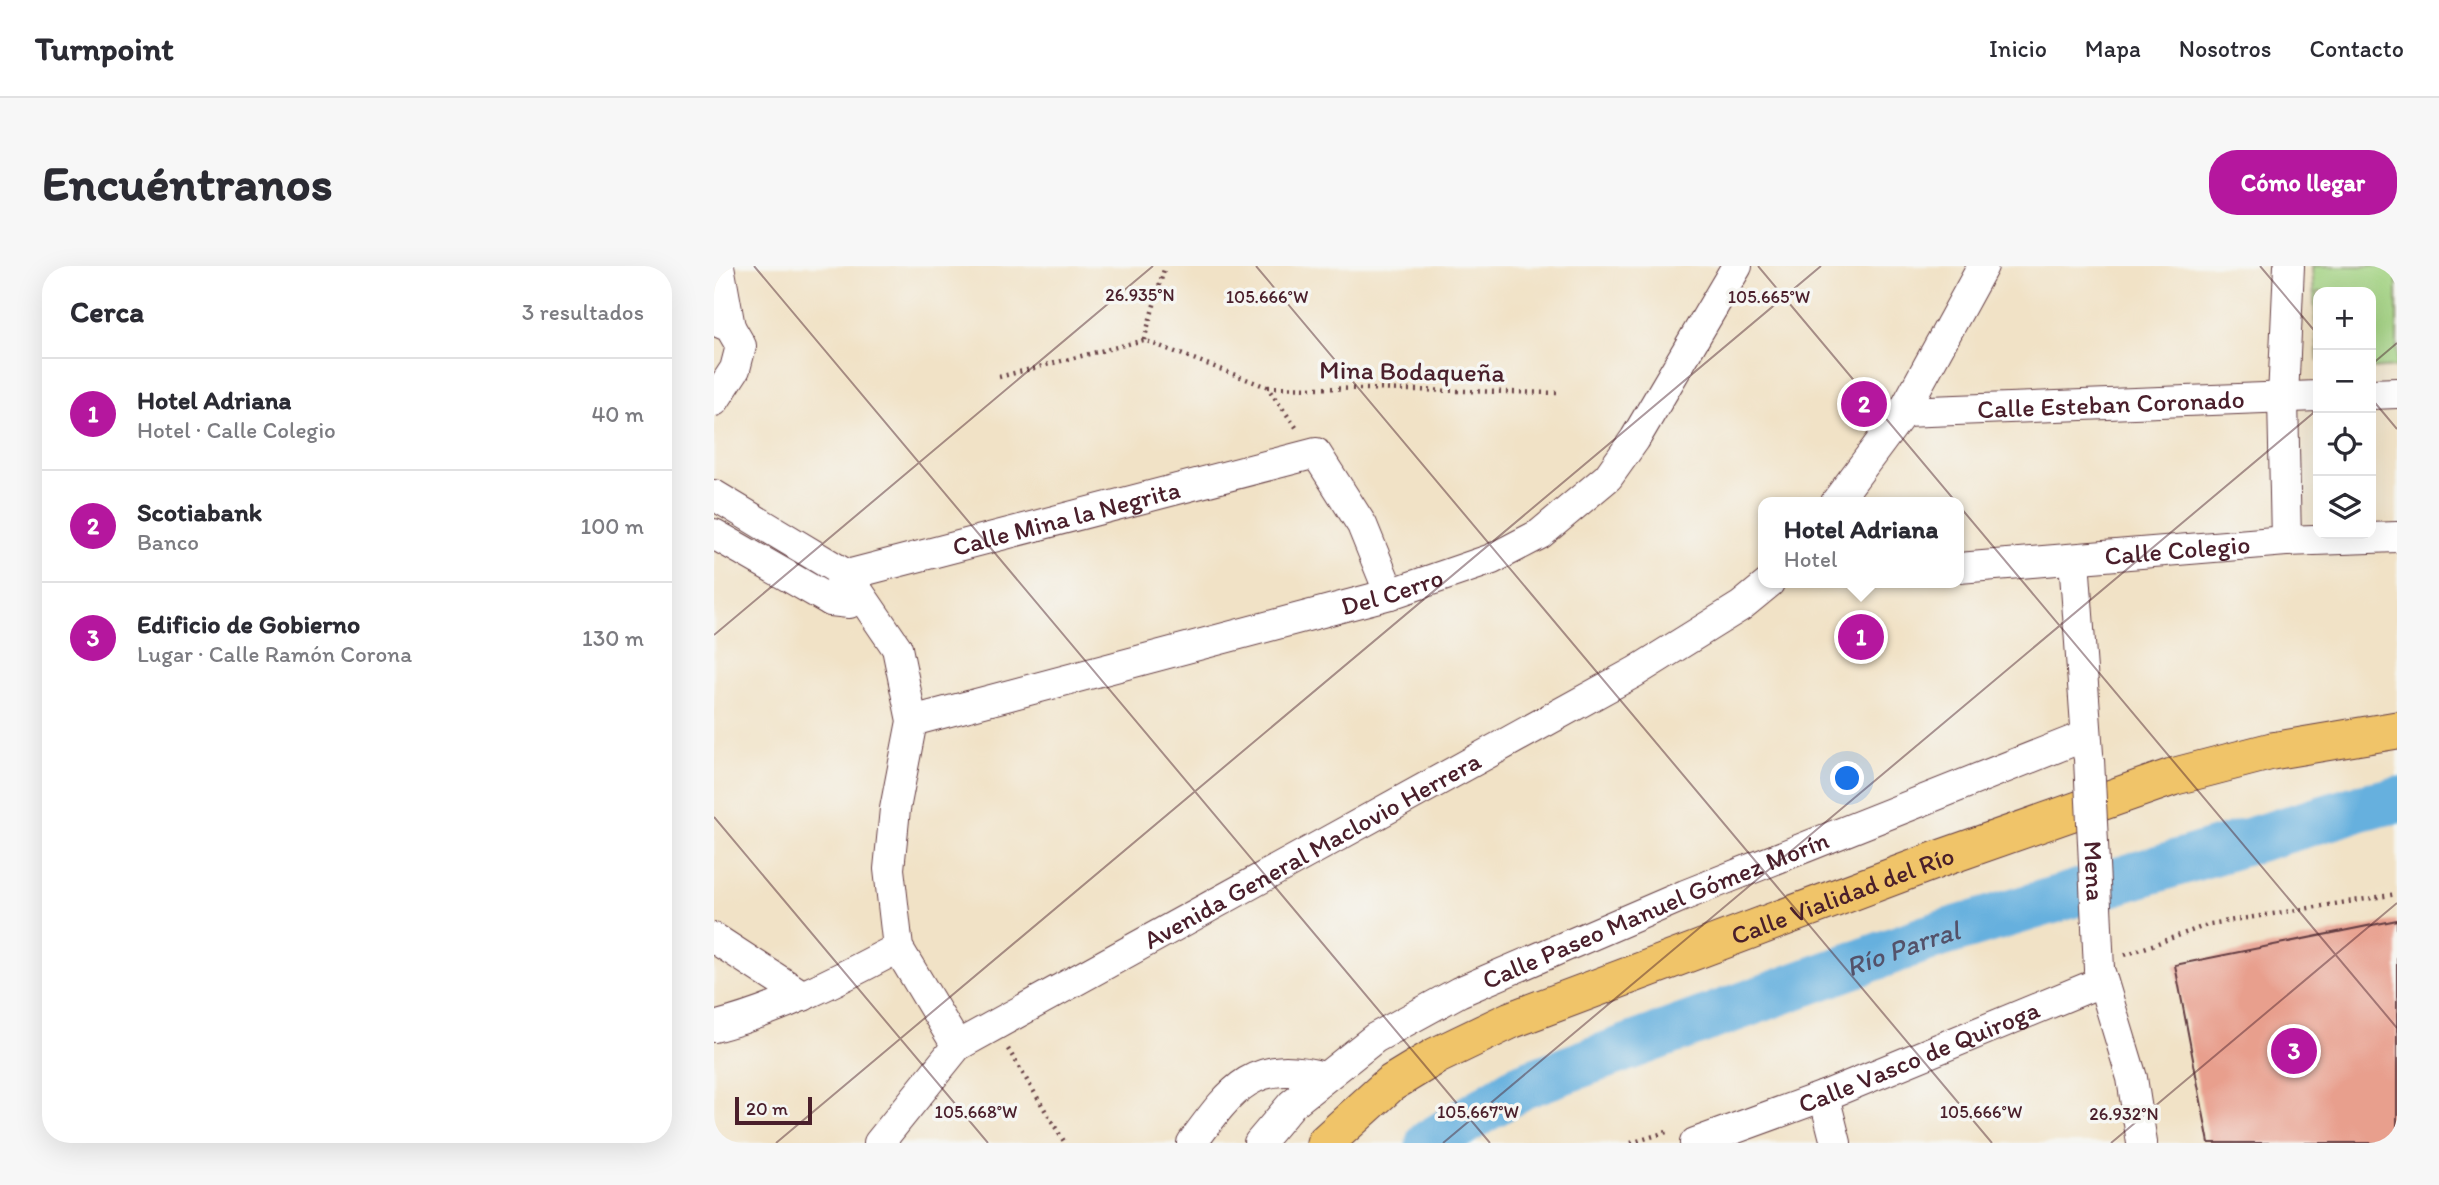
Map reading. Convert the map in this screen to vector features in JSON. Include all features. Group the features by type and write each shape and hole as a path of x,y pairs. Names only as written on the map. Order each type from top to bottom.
{"main road":[{"name":"Calle Vialidad del Río","path":"1325,1143 1390,1084 1436,1056 1511,1020 1942,858 2172,777 2272,751 2397,730"}],"street":[{"path":"714,401 741,356 727,328 719,266"},
{"name":"Del Cerro","path":"912,721 1390,594 1492,559 1539,534 1608,477 1635,439 1737,266"},
{"path":"1840,497 1903,412 1983,266"},
{"path":"2286,541 2283,397 2289,266"},
{"path":"2376,394 2397,393"},
{"name":"Calle Esteban Coronado","path":"1903,412 2313,396"},
{"path":"1315,453 1362,525 1390,594"},
{"name":"Calle Mina la Negrita","path":"847,575 1315,453"},
{"path":"714,495 847,575 897,648 912,721 895,809 889,869 898,948 957,1046"},
{"name":"Calle Colegio","path":"1964,568 2286,541 2397,537"},
{"path":"718,545 831,601 870,607"},
{"name":"Mena","path":"2074,559 2100,975 2132,1078 2142,1143"},
{"path":"831,601 847,575"},
{"name":"Avenida General Maclovio Herrera","path":"891,1136 957,1046 1635,672 1741,606 1763,588"},
{"name":"Calle Paseo Manuel Gómez Morín","path":"1259,1143 1292,1104 1324,1077 1376,1038 1459,992 1531,960 2087,748"},
{"path":"714,938 803,996"},
{"path":"714,1027 757,1016 898,948"},
{"name":"Calle Vasco de Quiroga","path":"1695,1143 1824,1096 2100,975"},
{"path":"1192,1143 1234,1093 1252,1078 1272,1070 1324,1077"},
{"path":"1824,1096 1836,1143"}],"path":[{"path":"1144,340 1165,266"},
{"path":"999,377 1144,340 1267,387 1315,453"},
{"name":"Mina Bodaqueña","path":"1267,387 1557,393"},
{"path":"993,1024 1065,1143"}],"green space":[{"path":"2312,266 2397,266 2397,367 2376,369 2376,287 2313,287"}],"building":[{"path":"2397,920 2397,1138 2379,1143 2209,1143 2175,965"},
{"path":"714,1132 727,1143 714,1143"}],"waterway":[{"name":"Río Parral","path":"1429,1143 1522,1086 1925,939 2362,807 2397,800"}],"place":[{"name":"Scotiabank","path":"1864,404"},
{"name":"Hotel Adriana","path":"1861,637"},
{"name":"Edificio de Gobierno","path":"2294,1051"}]}
